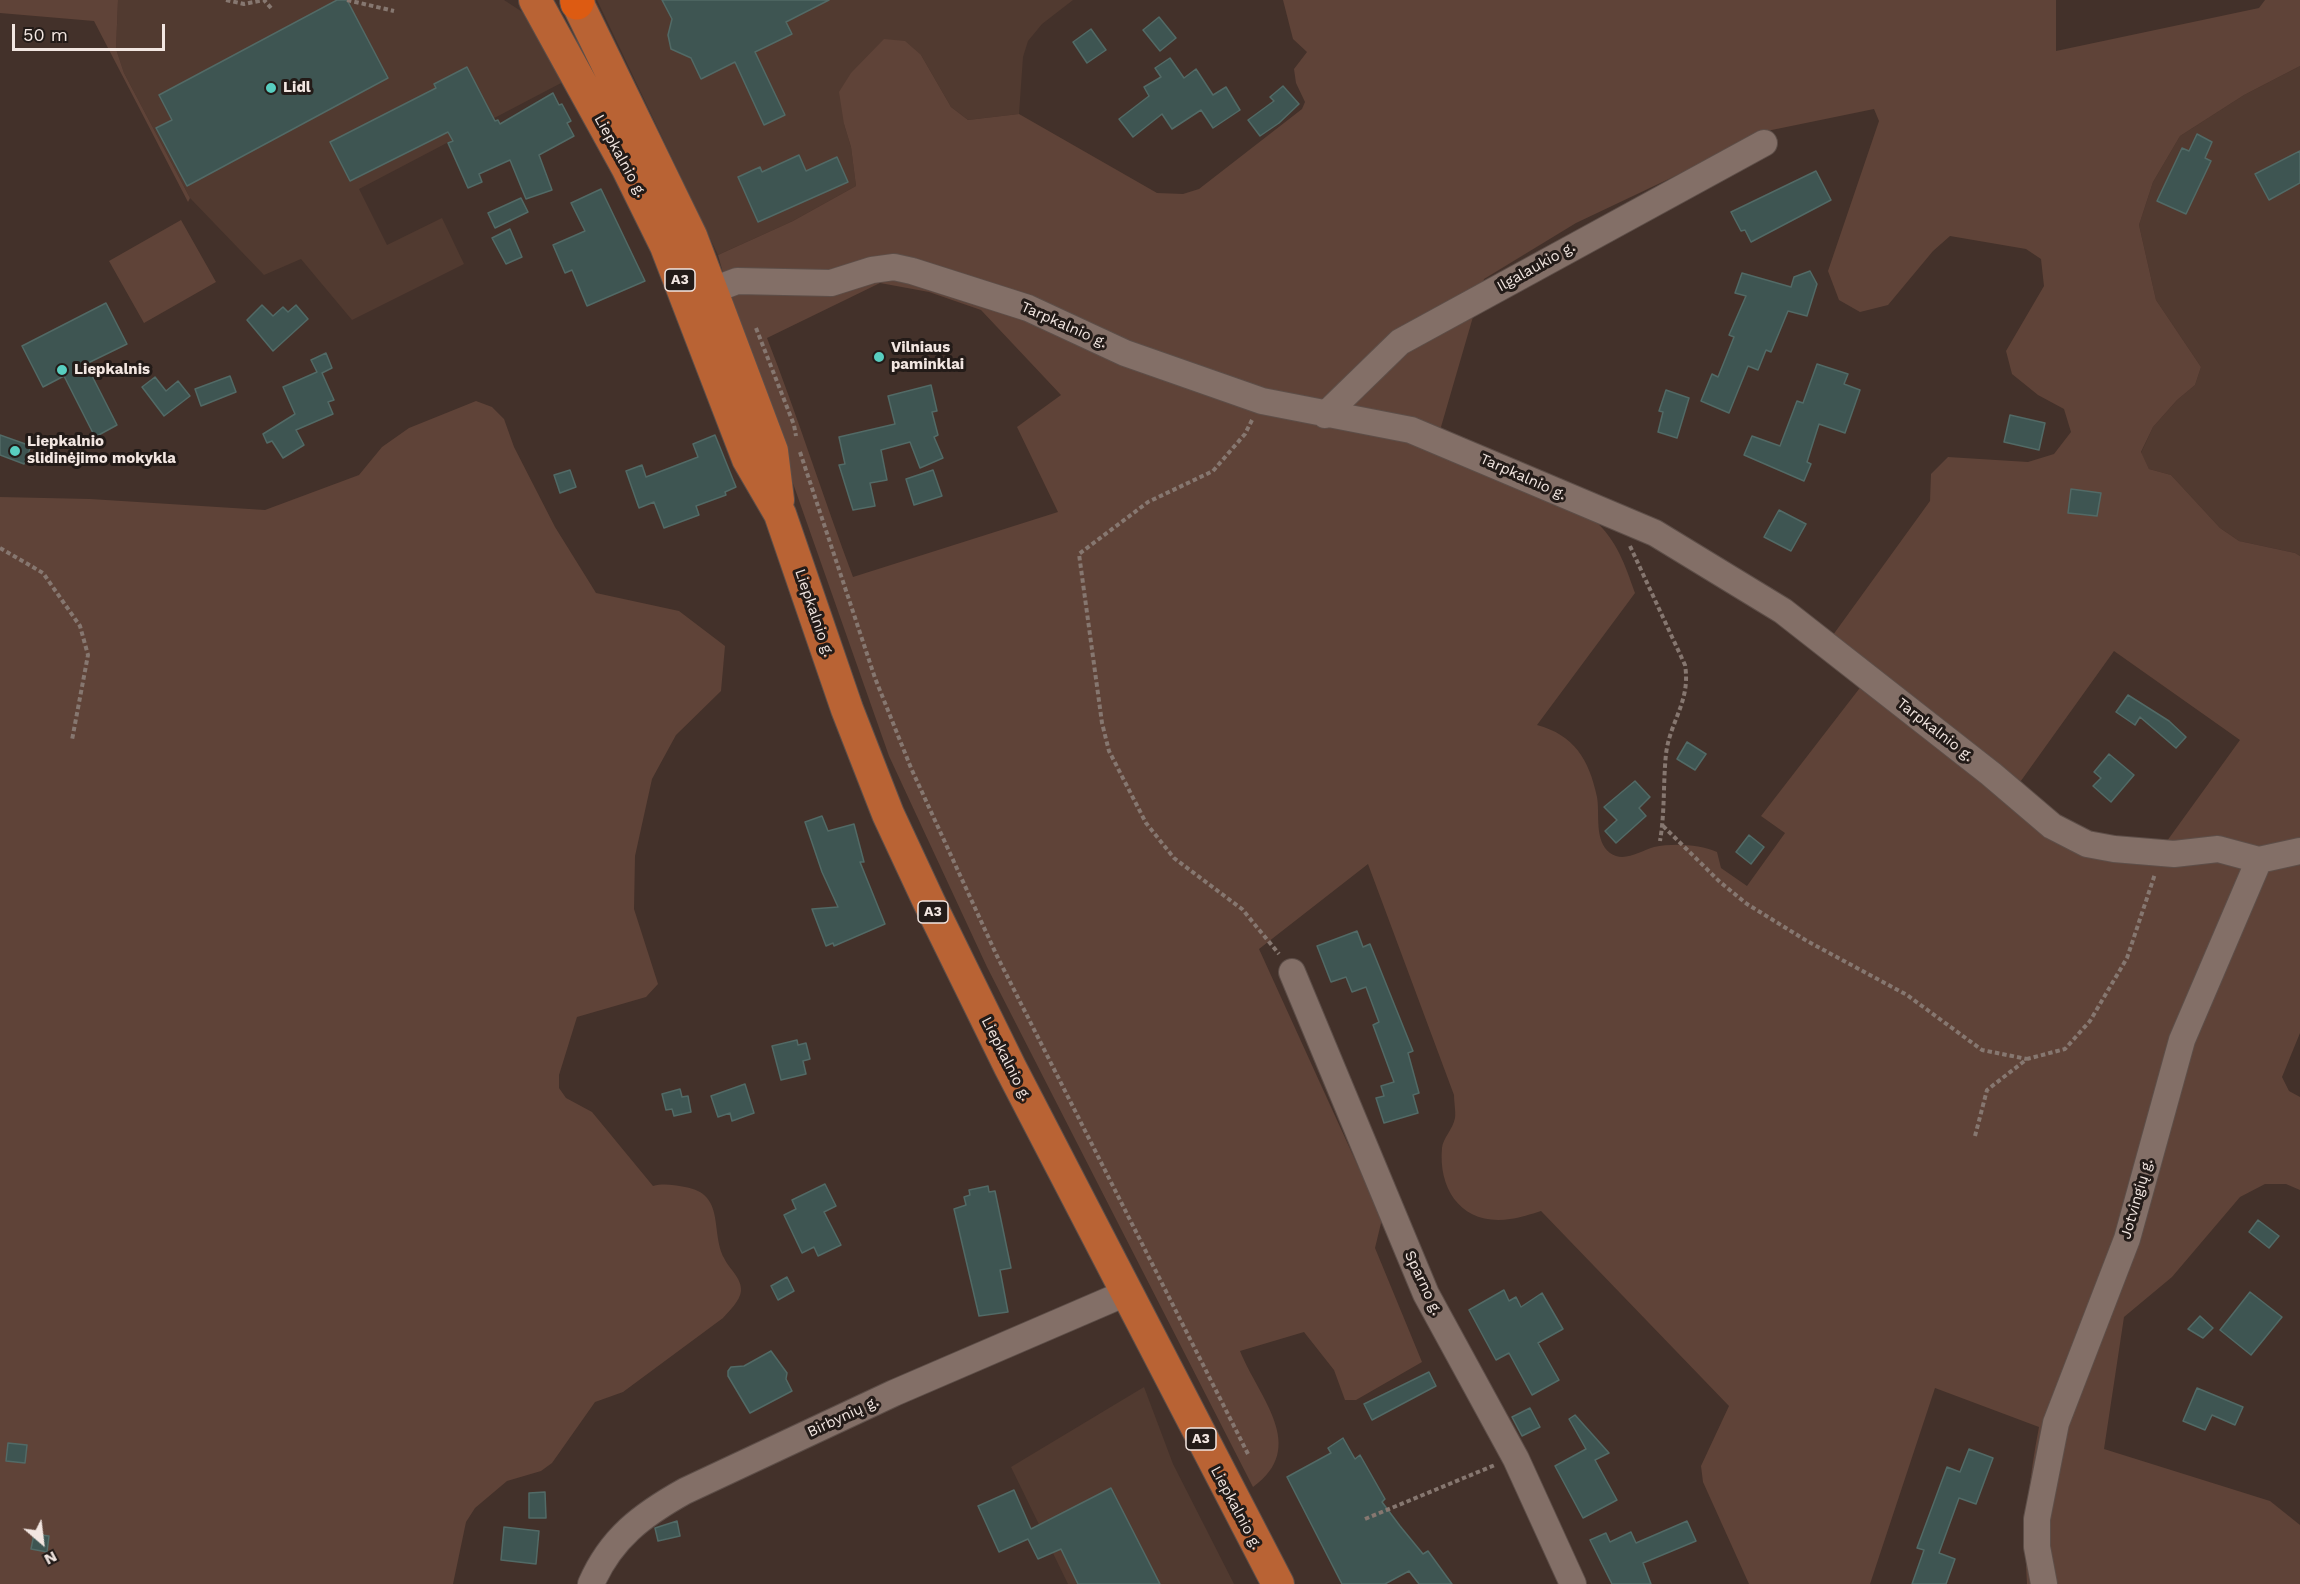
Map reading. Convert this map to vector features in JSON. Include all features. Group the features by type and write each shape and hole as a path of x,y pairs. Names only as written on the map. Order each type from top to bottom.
{"main road":[{"name":"Liepkalnio g.","path":"535,0 627,167 666,246 748,459 780,514"},
{"name":"Liepkalnio g.","path":"577,1 673,196 713,290 772,451 780,514 846,709 888,814 1010,1067 1278,1584"}],"street":[{"name":"Ilgalaukio g.","path":"1325,415 1400,342 1764,143"},
{"name":"Tarpkalnio g.","path":"713,290 737,280 831,284 872,270 894,267 1028,308 1125,353 1262,401 1411,430 1654,533 1783,611 1991,774 2052,826 2087,844 2163,854 2218,849 2259,861"},
{"path":"2259,861 2300,851"},
{"name":"Jotvingių g.","path":"2044,1584 2037,1547 2037,1519 2056,1423 2127,1239 2182,1040 2259,861"},
{"name":"Sparno g.","path":"1292,972 1426,1294 1516,1459 1573,1584"},
{"name":"Birbynių g.","path":"591,1584 621,1535 676,1496 904,1389 1126,1293"}],"path":[{"path":"226,0 244,4 264,0 271,8"},
{"path":"347,0 394,11"},
{"path":"1262,401 1245,434 1213,471 1148,502 1079,554 1102,723 1109,751 1119,772 1146,823 1174,858 1242,909 1292,972"},
{"path":"794,425 797,443 874,678 911,768 997,956 1248,1454"},
{"path":"1617,518 1685,665 1688,680 1687,692 1666,752 1663,826 1660,841"},
{"path":"0,548 43,573 80,626 88,656 72,740"},
{"path":"1663,826 1720,882 1747,904 1907,995 1982,1050 2027,1059"},
{"path":"1975,1136 1987,1090 2027,1059 2065,1049 2090,1021 2127,958 2163,854"},
{"path":"1365,1519 1429,1495 1476,1471 1516,1459"}],"shaded area":[{"path":"0,0 118,0 116,49 124,73 190,198 188,202 94,21 0,13"},
{"path":"118,0 504,0 527,15 563,82 359,189 387,245 442,218 464,264 352,320 301,259 264,275 190,198 124,73 116,49"},
{"path":"597,0 1073,0 1042,24 1028,41 1023,57 1019,114 968,120 951,107 921,55 844,124 851,147 856,186 793,221 718,255"},
{"path":"1283,0 2056,0 2056,51 2259,8 2265,0 2300,0 2300,66 2244,95 2180,136 2153,182 2139,225 2156,300 2201,367 2195,385 2177,400 2153,427 2141,452 2149,469 2171,475 2220,528 2239,541 2300,556 2300,1033 2282,1077 2289,1091 2300,1097 2300,1190 2286,1184 2265,1184 2240,1197 2172,1277 2124,1317 2104,1449 2270,1501 2300,1525 2300,1584 2027,1584 2028,1505 2039,1427 1935,1388 1870,1584 1749,1584 1703,1482 1701,1466 1729,1406 1541,1211 1510,1219 1493,1220 1479,1217 1467,1211 1449,1191 1444,1178 1442,1148 1455,1118 1454,1095 1368,864 1259,949 1382,1219 1375,1248 1422,1362 1356,1400 1345,1400 1334,1370 1304,1332 1240,1351 1275,1422 1279,1439 1277,1455 1269,1472 1253,1487 987,967 889,756 739,330 718,255 793,221 856,186 851,147 844,124 839,92 851,73 884,39 905,41 921,55 951,107 968,120 1019,114 1157,193 1183,194 1199,189 1302,109 1305,102 1296,83 1294,69 1307,52 1293,39","holes":["1874,109 1879,121 1828,271 1839,300 1860,312 1888,305 1933,251 1950,236 2026,249 2041,259 2044,286 2006,351 2012,374 2038,395 2064,409 2071,432 2054,454 2028,462 1948,457 1931,474 1930,501 1833,635 1876,667 1761,816 1785,833 1747,886 1721,868 1717,852 1710,849 1669,845 1621,857 1615,856 1605,848 1600,834 1594,783 1584,760 1578,750 1561,735 1537,725 1635,593 1624,563 1609,536 1594,520 1434,451 1484,279 1576,223 1762,132","880,283 929,292 981,310 1061,395 1017,427 1058,512 853,577 767,338","2114,651 2240,740 2167,841 2121,838 2087,829 2055,811 2018,785"]},
{"path":"2300,66 2300,556 2239,541 2220,528 2171,475 2149,469 2141,453 2153,427 2177,400 2195,385 2201,367 2156,300 2139,225 2153,182 2180,136 2244,95"},
{"path":"181,220 216,282 144,323 109,261"},
{"path":"476,401 492,407 504,419 514,447 555,527 596,593 679,611 725,646 721,691 676,735 652,779 635,856 634,909 658,984 646,997 577,1017 559,1075 559,1088 566,1098 592,1112 653,1186 665,1184 685,1187 698,1191 706,1197 715,1215 720,1247 726,1262 741,1286 739,1298 723,1318 623,1392 595,1402 552,1463 541,1471 507,1481 475,1508 466,1522 453,1584 0,1584 0,497 90,499 265,510 359,475 382,447 409,428"},
{"path":"1144,1387 1173,1464 1234,1584 1068,1584 1011,1467"}],"building":[{"name":"Lidl","path":"337,0 347,0 388,78 187,186 156,128 172,120 159,95"},
{"path":"662,0 829,0 786,22 792,34 755,52 785,115 764,125 735,62 701,79 691,58 671,49 668,35 672,19"},
{"path":"1159,17 1176,38 1160,51 1143,30"},
{"path":"1091,29 1106,50 1087,63 1073,42"},
{"path":"1170,58 1184,78 1196,69 1213,95 1226,87 1240,110 1213,128 1201,110 1172,129 1162,114 1133,137 1119,119 1149,96 1144,87 1161,77 1155,68"},
{"path":"467,67 495,121 498,120 500,124 553,93 559,105 562,104 571,121 567,123 574,136 539,155 552,190 526,199 510,160 479,174 482,182 468,188 448,143 453,141 448,132 350,181 330,142 436,88 434,84"},
{"path":"1283,86 1299,104 1279,123 1260,136 1248,120 1274,101 1270,97"},
{"path":"2197,134 2212,142 2205,158 2211,161 2186,214 2157,201 2182,148 2189,151"},
{"path":"2300,151 2300,183 2269,200 2255,174"},
{"path":"799,155 806,171 837,157 848,182 758,222 738,177 760,167 762,172"},
{"path":"1816,171 1831,200 1751,242 1745,230 1741,231 1731,212"},
{"path":"601,189 645,281 587,306 572,270 565,273 553,245 585,231 571,203"},
{"path":"521,198 528,212 495,228 488,213"},
{"path":"510,229 522,257 506,264 492,238"},
{"path":"1810,271 1817,284 1807,316 1788,311 1771,352 1766,350 1758,370 1748,366 1729,413 1701,401 1712,374 1718,377 1734,337 1729,335 1746,296 1735,293 1742,273 1791,287 1794,277"},
{"name":"Liepkalnis","path":"106,303 127,344 86,364 117,425 95,437 64,376 43,387 22,346"},
{"path":"262,305 273,316 283,307 288,312 296,305 308,319 273,351 247,320"},
{"path":"326,353 332,368 322,373 334,400 328,402 333,414 296,430 304,445 283,458 272,441 267,443 263,434 295,414 283,387 317,372 311,360"},
{"path":"1817,364 1848,374 1844,384 1860,390 1845,433 1819,424 1807,462 1811,464 1804,481 1744,455 1752,436 1780,446 1797,401 1803,403"},
{"path":"230,376 236,392 201,406 195,389"},
{"path":"155,377 166,391 178,381 190,396 164,416 142,387"},
{"path":"931,385 937,411 932,412 938,435 934,437 943,458 920,468 910,442 881,450 887,480 870,483 875,506 853,510 839,465 845,464 839,437 895,424 888,396"},
{"path":"1666,390 1689,398 1677,438 1658,432 1663,412 1659,411"},
{"path":"2010,415 2045,423 2039,450 2004,442"},
{"name":"Liepkalnio slidinėjimo mokykla","path":"0,435 31,446 24,464 0,455"},
{"path":"715,435 736,487 725,492 726,495 696,506 699,515 664,528 654,502 639,508 626,471 642,465 646,477 698,457 693,444"},
{"path":"570,470 576,487 560,493 554,475"},
{"path":"933,470 942,496 914,505 906,479"},
{"path":"2071,489 2101,493 2097,516 2068,513"},
{"path":"1779,510 1806,524 1791,551 1764,537"},
{"path":"2128,695 2169,721 2186,737 2176,748 2140,717 2135,725 2116,712"},
{"path":"1687,742 1706,754 1695,770 1677,759"},
{"path":"2109,754 2134,775 2111,802 2093,786 2101,778 2094,772"},
{"path":"1635,781 1650,797 1639,808 1646,816 1616,843 1605,831 1617,820 1604,807"},
{"path":"822,816 828,831 854,824 864,862 860,862 885,924 834,946 833,943 826,946 812,909 838,907 822,872 805,822"},
{"path":"1749,835 1764,847 1751,864 1736,852"},
{"path":"1357,931 1363,947 1370,944 1413,1051 1408,1053 1419,1093 1413,1095 1418,1113 1384,1123 1376,1098 1384,1096 1381,1086 1394,1082 1373,1025 1379,1022 1366,987 1352,992 1346,977 1331,982 1317,946"},
{"path":"797,1040 798,1045 806,1043 810,1059 803,1061 806,1074 781,1080 772,1046"},
{"path":"745,1084 754,1113 732,1121 730,1113 718,1117 711,1096"},
{"path":"680,1089 682,1097 688,1096 691,1112 674,1116 672,1109 666,1110 662,1094"},
{"path":"825,1184 836,1206 824,1212 841,1245 818,1256 814,1247 802,1253 784,1215 796,1209 792,1200"},
{"path":"988,1186 989,1192 995,1191 1011,1268 1000,1270 1008,1312 979,1316 954,1209 966,1205 964,1197 970,1195 969,1190"},
{"path":"2258,1220 2279,1236 2269,1248 2249,1232"},
{"path":"787,1277 794,1291 778,1300 771,1286"},
{"path":"1504,1290 1509,1301 1516,1297 1521,1307 1542,1293 1563,1329 1538,1343 1559,1380 1532,1395 1509,1353 1496,1360 1469,1310"},
{"path":"2250,1292 2282,1317 2251,1355 2220,1330"},
{"path":"2200,1316 2213,1328 2203,1338 2188,1329"},
{"path":"771,1351 787,1373 786,1379 792,1391 750,1413 728,1376 728,1371 731,1367 744,1366"},
{"path":"1429,1372 1436,1386 1372,1420 1364,1404"},
{"path":"2197,1388 2243,1407 2235,1425 2212,1415 2205,1430 2183,1421"},
{"path":"1530,1408 1540,1427 1522,1436 1512,1417"},
{"path":"1575,1415 1609,1453 1595,1460 1617,1500 1583,1518 1555,1466 1586,1449 1569,1419"},
{"path":"1343,1438 1355,1459 1360,1455 1385,1499 1382,1502 1423,1554 1428,1551 1452,1584 1419,1584 1409,1571 1385,1584 1342,1584 1287,1477 1331,1453 1328,1448"},
{"path":"8,1443 27,1445 25,1463 6,1461"},
{"path":"1969,1449 1993,1458 1976,1504 1959,1498 1939,1553 1955,1559 1946,1584 1912,1584 1924,1550 1917,1548 1947,1467 1960,1472"},
{"path":"1111,1488 1160,1584 1078,1584 1061,1549 1038,1559 1028,1539 999,1552 978,1506 1014,1490 1031,1529"},
{"path":"545,1492 546,1518 529,1518 529,1493"},
{"path":"677,1521 680,1536 658,1541 655,1528"},
{"path":"1687,1521 1696,1541 1643,1563 1651,1584 1612,1584 1590,1540 1606,1533 1610,1542 1631,1532 1636,1543"},
{"path":"504,1527 539,1531 536,1564 501,1560"},
{"path":"34,1534 49,1536 47,1552 31,1549"}],"place":[{"name":"Lidl","path":"271,88"},
{"name":"Vilniaus paminklai","path":"879,357"},
{"name":"Liepkalnis","path":"62,370"},
{"name":"Liepkalnio slidinėjimo mokykla","path":"15,451"}]}
